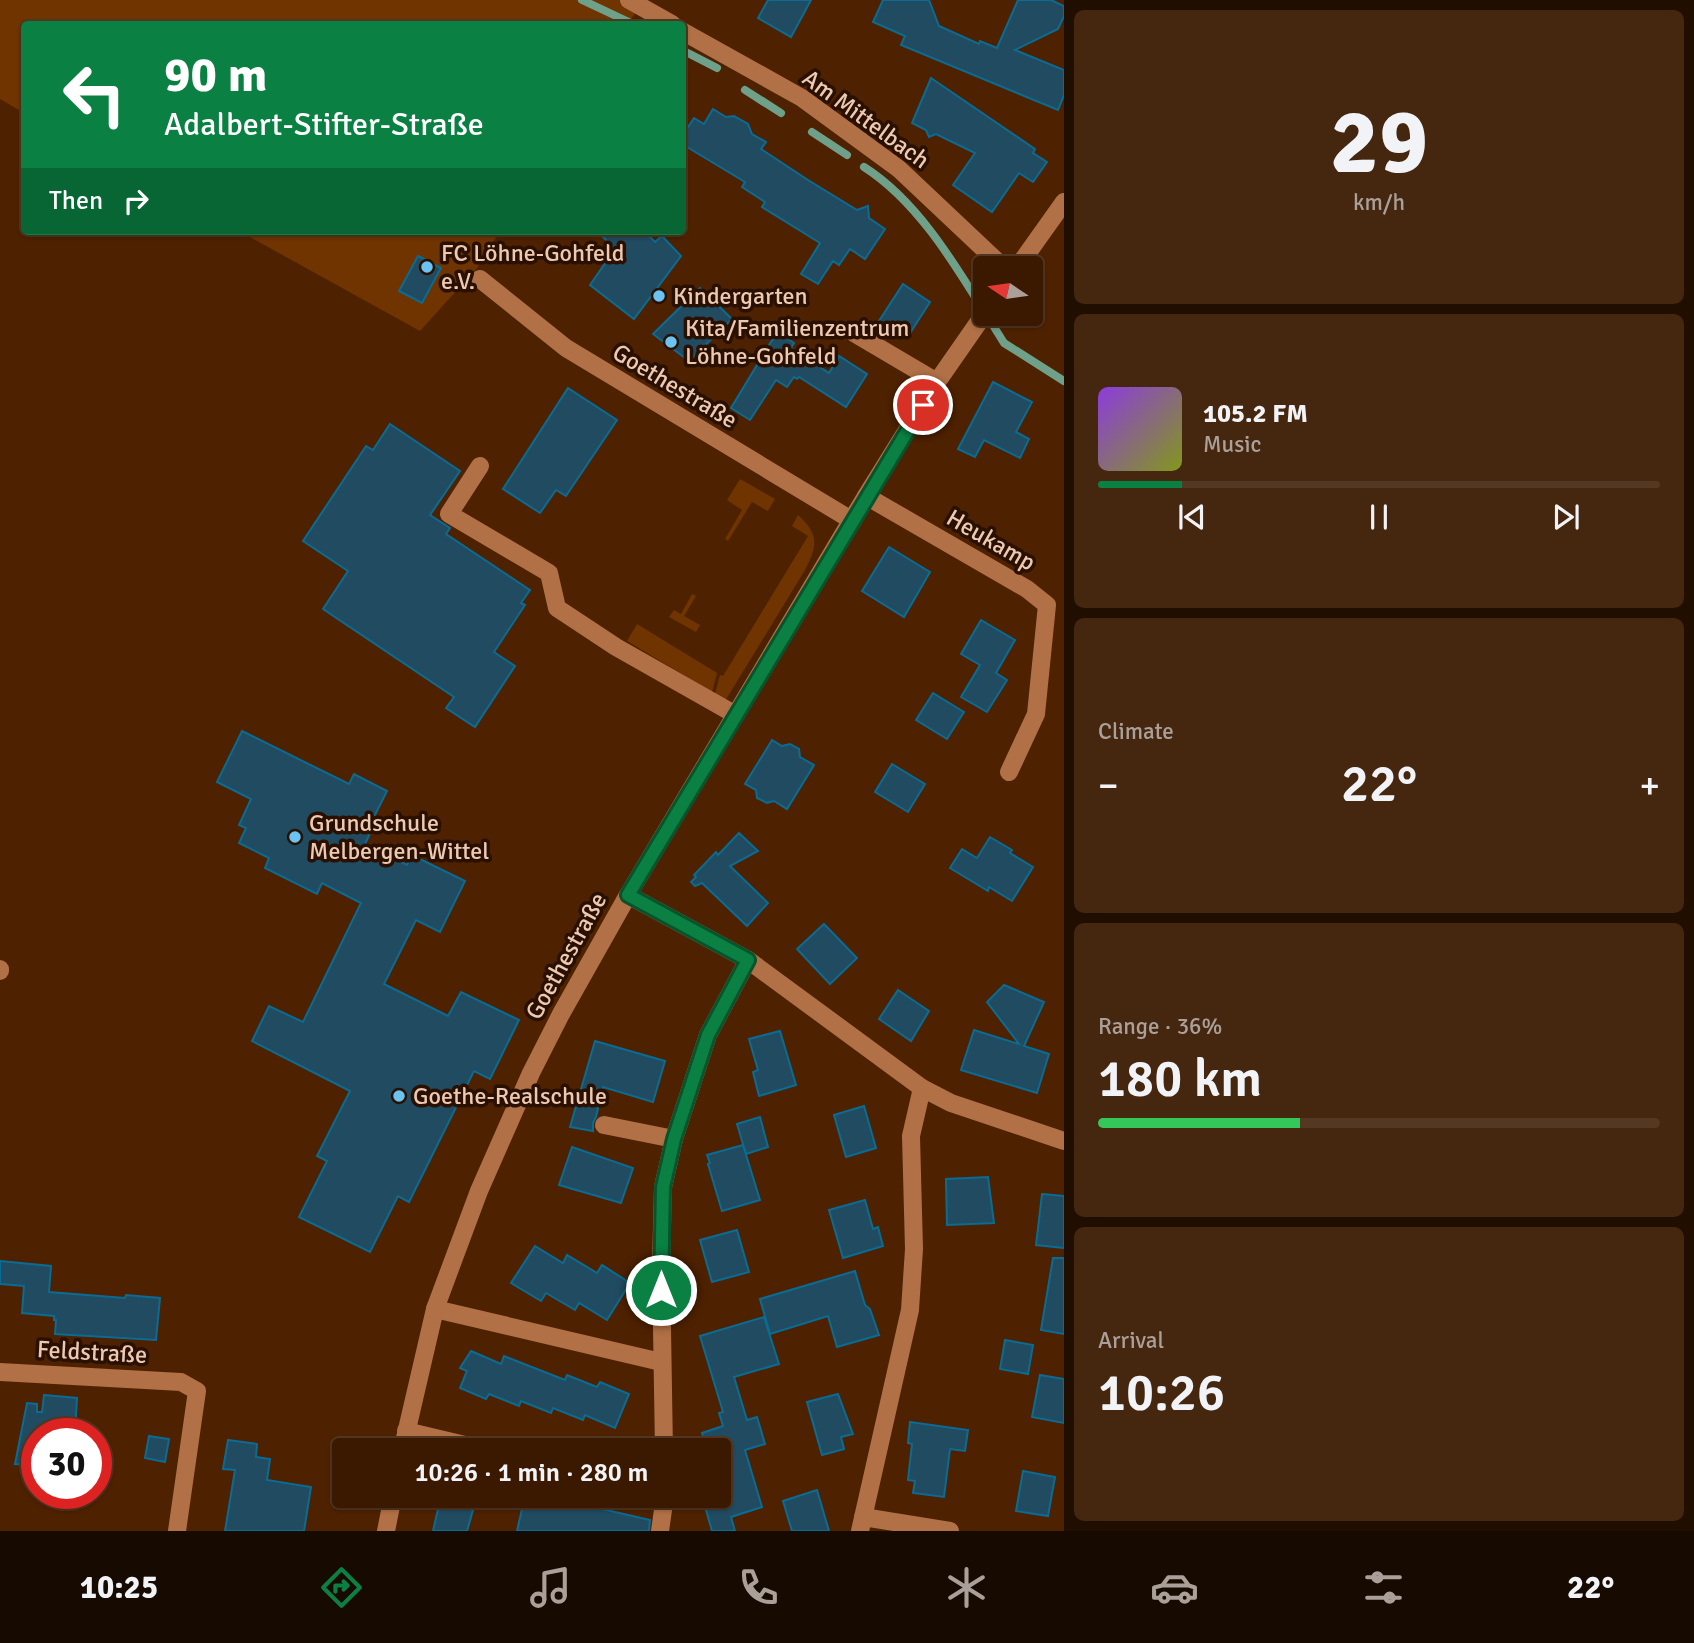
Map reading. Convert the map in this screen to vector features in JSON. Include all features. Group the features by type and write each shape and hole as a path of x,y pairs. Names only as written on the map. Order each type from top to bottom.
{"street":[{"path":"629,0 667,21"},
{"name":"Am Mittelbach","path":"686,33 802,98 899,169 990,256"},
{"path":"1026,256 1064,202"},
{"name":"Goethestraße","path":"480,279 566,348 853,521"},
{"name":"Goethestraße","path":"404,1438 436,1309 479,1191 531,1073 561,1014 628,895 866,496 937,382 976,326"},
{"path":"854,334 937,382"},
{"path":"480,466 449,514 549,573 556,608 616,647 736,715"},
{"name":"Heukamp","path":"866,496 1027,589 1047,605 1036,714 1009,772"},
{"path":"628,895 748,960 922,1088 951,1103 1064,1141"},
{"path":"664,1438 660,1242 663,1187 674,1139 708,1035 748,960"},
{"path":"922,1088 911,1136 914,1249 910,1310 861,1524 950,1531"},
{"path":"604,1125 674,1139"},
{"path":"436,1309 661,1362"},
{"name":"Feldstraße","path":"0,1372 181,1382 197,1391 177,1531"},
{"path":"405,1431 435,1438"},
{"path":"386,1531 391,1508"},
{"path":"660,1531 663,1508"}],"shaded area":[{"path":"0,0 622,0 639,7 630,21 21,21 21,111 0,99"},
{"path":"246,235 498,235 477,268 420,331"},
{"path":"740,479 775,499 768,511 752,502 728,541 725,539 742,510 727,500"},
{"path":"798,515 813,535 812,554 805,570 725,701 715,694 720,675 723,676 808,536 792,526"},
{"path":"692,594 696,596 684,616 700,625 696,632 669,617 674,610 681,614"},
{"path":"637,624 717,673 712,692 627,641"}],"building":[{"path":"768,0 811,0 791,37 758,18"},
{"path":"883,0 929,0 939,26 979,44 980,41 997,48 1018,0 1051,0 1064,6 1064,16 1058,29 1015,50 1064,70 1064,95 1058,110 901,45 905,36 873,22"},
{"path":"931,78 1035,149 1033,153 1047,162 1033,182 1019,173 992,212 953,185 975,153 936,134 929,137 926,130 912,123"},
{"path":"713,109 726,117 734,116 748,124 752,134 766,142 761,149 857,210 868,206 869,218 885,229 865,259 850,249 839,265 833,261 818,284 801,274 820,243 762,207 765,202 742,187 745,182 686,146 686,130 694,118 704,124"},
{"path":"601,235 648,235 655,242 662,236 681,256 634,319 590,285 615,249"},
{"path":"418,256 441,268 422,303 399,291"},
{"path":"903,284 930,302 907,338 879,321"},
{"path":"700,288 732,319 689,361 653,334"},
{"path":"777,332 794,343 791,348 829,373 839,356 867,374 846,407 799,377 794,377 787,387 776,380 750,420 731,408"},
{"path":"993,382 1032,402 1016,432 1029,439 1020,458 984,440 975,457 958,449"},
{"path":"568,388 617,420 566,496 556,490 540,513 503,489"},
{"path":"390,424 460,471 430,515 450,528 446,534 530,590 521,603 525,605 494,652 515,666 475,727 446,708 454,697 323,609 348,571 303,541 366,446 373,450"},
{"path":"889,547 930,572 904,617 862,591"},
{"path":"981,620 1015,640 996,673 1007,680 987,712 961,697 980,665 961,654"},
{"path":"933,693 964,712 947,739 916,720"},
{"path":"242,731 349,784 354,774 387,791 371,823 374,825 365,844 407,865 412,855 465,881 440,932 416,920 384,984 448,1016 461,992 519,1020 490,1079 474,1071 409,1202 398,1196 370,1252 299,1217 327,1161 317,1156 350,1091 252,1041 269,1006 303,1022 361,903 322,883 317,894 265,868 269,858 239,843 246,828 239,825 251,799 217,782"},
{"path":"772,740 782,746 790,744 799,749 800,757 814,765 787,809 774,801 767,803 757,798 756,790 745,784"},
{"path":"892,764 925,784 908,812 875,792"},
{"path":"739,833 758,851 730,866 768,903 747,926 702,883 695,886 691,882 696,877 694,875 716,852 718,855"},
{"path":"990,837 1033,867 1012,901 989,887 988,891 950,868 962,849 977,858"},
{"path":"824,924 857,958 830,984 797,949"},
{"path":"1004,985 1044,1002 1024,1046 1049,1054 1037,1093 961,1070 974,1030 1019,1044 987,1002"},
{"path":"898,990 929,1011 911,1041 879,1019"},
{"path":"780,1031 796,1085 759,1096 753,1072 758,1070 749,1039"},
{"path":"595,1041 665,1061 653,1102 603,1087 593,1131 570,1127"},
{"path":"864,1106 876,1148 846,1157 834,1115"},
{"path":"760,1117 768,1147 746,1154 737,1124"},
{"path":"743,1145 760,1200 722,1211 707,1155"},
{"path":"572,1147 633,1168 621,1203 559,1185"},
{"path":"988,1177 994,1223 947,1225 946,1179"},
{"path":"1042,1194 1064,1196 1064,1248 1036,1245"},
{"path":"865,1200 873,1229 878,1227 883,1246 843,1258 829,1210"},
{"path":"737,1230 749,1272 712,1282 700,1240"},
{"path":"535,1246 563,1263 567,1255 597,1273 602,1265 630,1283 607,1320 579,1303 575,1310 546,1293 541,1301 511,1283"},
{"path":"1053,1258 1064,1258 1064,1334 1041,1330"},
{"path":"0,1261 51,1266 49,1292 160,1298 156,1340 55,1334 54,1316 22,1313 24,1286 0,1284"},
{"path":"855,1271 865,1305 870,1309 879,1335 837,1347 828,1316 770,1334 760,1299"},
{"path":"764,1317 779,1364 734,1377 747,1420 757,1417 765,1444 745,1450 762,1507 731,1517 735,1531 712,1531 705,1508 731,1508 731,1438 703,1438 702,1433 723,1426 719,1413 723,1412 700,1336"},
{"path":"1005,1340 1033,1345 1028,1374 1000,1369"},
{"path":"471,1351 501,1364 504,1356 565,1380 567,1375 597,1387 600,1382 629,1394 615,1428 585,1415 583,1420 553,1408 551,1413 521,1401 519,1406 489,1394 486,1399 460,1388 467,1371 460,1368"},
{"path":"1040,1375 1064,1379 1064,1423 1032,1417"},
{"path":"838,1394 853,1434 841,1437 844,1449 822,1455 807,1402"},
{"path":"44,1395 77,1398 76,1418 24,1418 27,1403 37,1404 37,1412 42,1412"},
{"path":"910,1422 968,1430 965,1451 950,1449 944,1497 913,1493 915,1481 908,1480 912,1444 908,1443"},
{"path":"21,1434 21,1464 15,1464"},
{"path":"149,1436 169,1439 165,1462 145,1458"},
{"path":"228,1440 257,1444 256,1457 270,1459 267,1480 311,1487 304,1531 225,1531 235,1470 223,1469"},
{"path":"1023,1471 1055,1477 1048,1516 1016,1511"},
{"path":"817,1490 829,1531 792,1531 783,1501"},
{"path":"438,1508 474,1508 467,1531 433,1531"},
{"path":"522,1508 598,1508 650,1520 649,1531 517,1531"}],"waterway":[{"path":"582,0 627,21"},
{"path":"686,52 717,68"},
{"path":"745,90 781,113"},
{"path":"812,132 847,155"},
{"path":"864,167 900,196 917,214 973,295"},
{"path":"993,326 1004,343 1064,381"}],"place":[{"name":"FC Löhne-Gohfeld e.V.","path":"427,267"},
{"name":"Kindergarten","path":"659,296"},
{"name":"Kita/Familienzentrum Löhne-Gohfeld","path":"671,342"},
{"name":"Grundschule Melbergen-Wittel","path":"295,837"},
{"name":"Goethe-Realschule","path":"399,1096"}],"route":[{"path":"661,1290 663,1187 674,1139 708,1035 748,960 628,895 923,405"}]}
